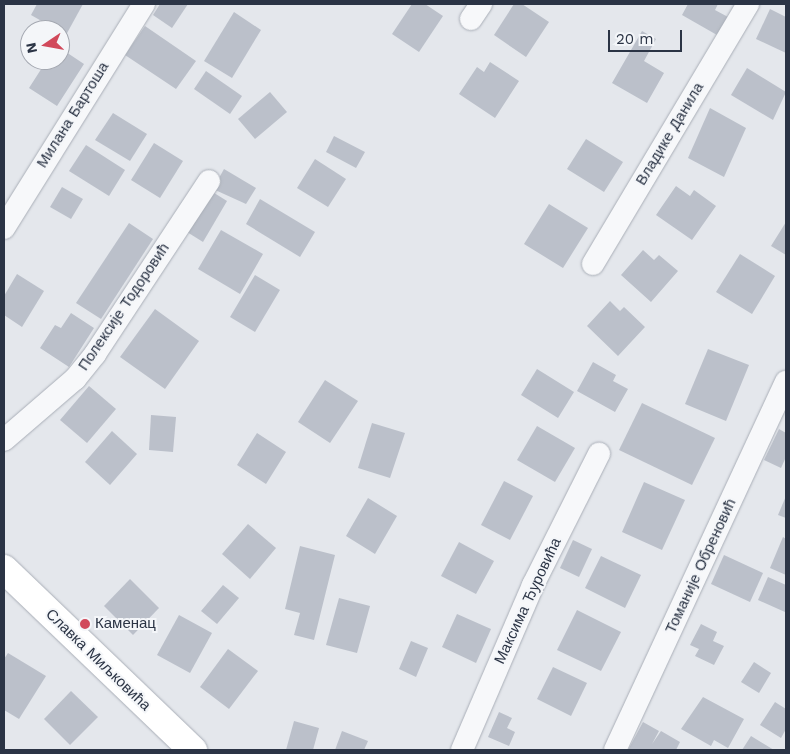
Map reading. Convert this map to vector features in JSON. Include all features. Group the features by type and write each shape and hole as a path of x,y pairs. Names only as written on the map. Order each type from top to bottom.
{"street":[{"name":"Милана Бартоша","path":"4,228 144,4"},
{"name":"Владике Данила","path":"593,264 748,4"},
{"name":"Полексије Тодоровић","path":"4,440 74,379 95,354 209,181"},
{"name":"Томаније Обреновић","path":"615,750 786,382"},
{"name":"Максима Ђуровића","path":"462,750 533,585 599,454"},
{"name":"Славка Миљковића","path":"4,569 193,750"}],"building":[{"path":"37,4 83,4 70,28 70,20 40,20 31,15"},
{"path":"160,4 188,4 172,28 153,15"},
{"path":"412,4 425,4 443,16 419,52 392,34"},
{"path":"514,4 522,4 549,22 526,57 494,35"},
{"path":"688,4 718,4 715,10 728,17 717,35 682,15"},
{"path":"770,9 786,17 786,53 756,39"},
{"path":"234,12 261,30 232,78 204,61"},
{"path":"145,26 196,61 176,89 125,55"},
{"path":"642,31 656,39 644,61 664,73 647,103 612,83"},
{"path":"70,55 84,64 57,106 29,88 41,70 70,70"},
{"path":"490,62 519,81 495,118 459,94 477,67 484,72"},
{"path":"747,68 786,92 773,120 731,95"},
{"path":"206,71 242,96 230,114 194,89"},
{"path":"270,92 287,112 255,139 238,119"},
{"path":"710,108 746,128 724,177 688,158"},
{"path":"113,113 147,134 130,161 95,140"},
{"path":"334,136 365,152 356,168 326,152"},
{"path":"586,139 623,162 604,192 567,169"},
{"path":"154,143 183,161 160,198 131,180"},
{"path":"86,145 125,170 109,196 69,171"},
{"path":"315,159 346,179 328,207 297,188"},
{"path":"224,169 256,188 246,204 213,189"},
{"path":"676,186 690,196 694,190 716,206 692,240 656,215"},
{"path":"62,187 83,199 71,219 50,207"},
{"path":"211,191 227,201 203,242 187,232"},
{"path":"260,199 315,232 300,257 246,224"},
{"path":"549,204 588,228 563,268 524,244"},
{"path":"786,222 786,255 771,246"},
{"path":"129,223 153,239 101,319 76,303"},
{"path":"221,230 263,254 240,294 198,269"},
{"path":"643,250 654,260 659,255 678,271 651,302 621,275"},
{"path":"740,254 775,276 752,314 716,292"},
{"path":"17,274 44,291 22,327 4,315 4,296"},
{"path":"255,275 280,290 255,332 230,317"},
{"path":"610,301 620,311 624,307 645,327 618,356 587,326"},
{"path":"155,309 199,341 165,389 120,357"},
{"path":"71,313 94,328 69,367 40,348 55,325 61,328"},
{"path":"708,349 749,365 726,421 685,404"},
{"path":"593,362 616,375 613,381 628,389 615,412 577,391"},
{"path":"537,369 574,392 558,418 521,395"},
{"path":"325,380 358,401 330,443 298,422"},
{"path":"89,386 116,409 87,443 60,420"},
{"path":"642,403 715,438 692,485 619,450"},
{"path":"151,415 176,417 173,452 149,450"},
{"path":"372,423 405,433 390,478 358,468"},
{"path":"537,426 575,448 555,482 517,460"},
{"path":"779,429 786,433 786,457 781,468 764,460"},
{"path":"112,431 137,454 110,485 85,462"},
{"path":"257,433 286,452 266,484 237,465"},
{"path":"504,481 533,496 510,540 481,525"},
{"path":"644,482 685,500 662,550 622,532"},
{"path":"786,496 786,518 778,515"},
{"path":"368,498 397,516 375,554 346,536"},
{"path":"248,524 276,548 250,579 222,554"},
{"path":"783,537 786,539 786,575 770,568"},
{"path":"573,540 592,549 579,577 560,568"},
{"path":"459,542 494,561 476,594 441,576"},
{"path":"300,546 335,555 314,640 294,635 300,613 285,609"},
{"path":"724,555 763,573 750,602 711,584"},
{"path":"601,556 641,575 625,608 585,588"},
{"path":"768,577 786,585 785,612 758,600"},
{"path":"130,579 159,608 133,635 104,606"},
{"path":"223,585 239,598 217,624 201,611"},
{"path":"339,598 370,606 357,653 326,645"},
{"path":"577,610 621,632 601,671 557,650"},
{"path":"457,614 491,629 476,663 442,647"},
{"path":"179,615 212,633 190,673 157,655"},
{"path":"701,624 717,632 713,641 724,646 714,665 695,656 699,649 690,645"},
{"path":"411,641 428,648 416,677 399,669"},
{"path":"228,649 258,671 229,709 200,687"},
{"path":"8,653 46,676 19,719 4,710 4,659"},
{"path":"754,662 771,673 759,693 741,682"},
{"path":"553,667 587,683 571,716 537,699"},
{"path":"71,691 98,717 70,745 44,719"},
{"path":"703,697 744,719 728,748 714,740 711,746 681,729"},
{"path":"775,702 786,709 786,729 781,738 760,725"},
{"path":"499,712 512,718 507,728 515,732 509,746 488,737"},
{"path":"294,721 319,728 313,750 286,750"},
{"path":"643,722 659,731 652,744 661,731 680,742 676,750 628,750"},
{"path":"342,731 368,741 364,750 335,750"},
{"path":"751,736 774,750 742,750"}],"place":[{"name":"Каменац","path":"85,624"}]}
